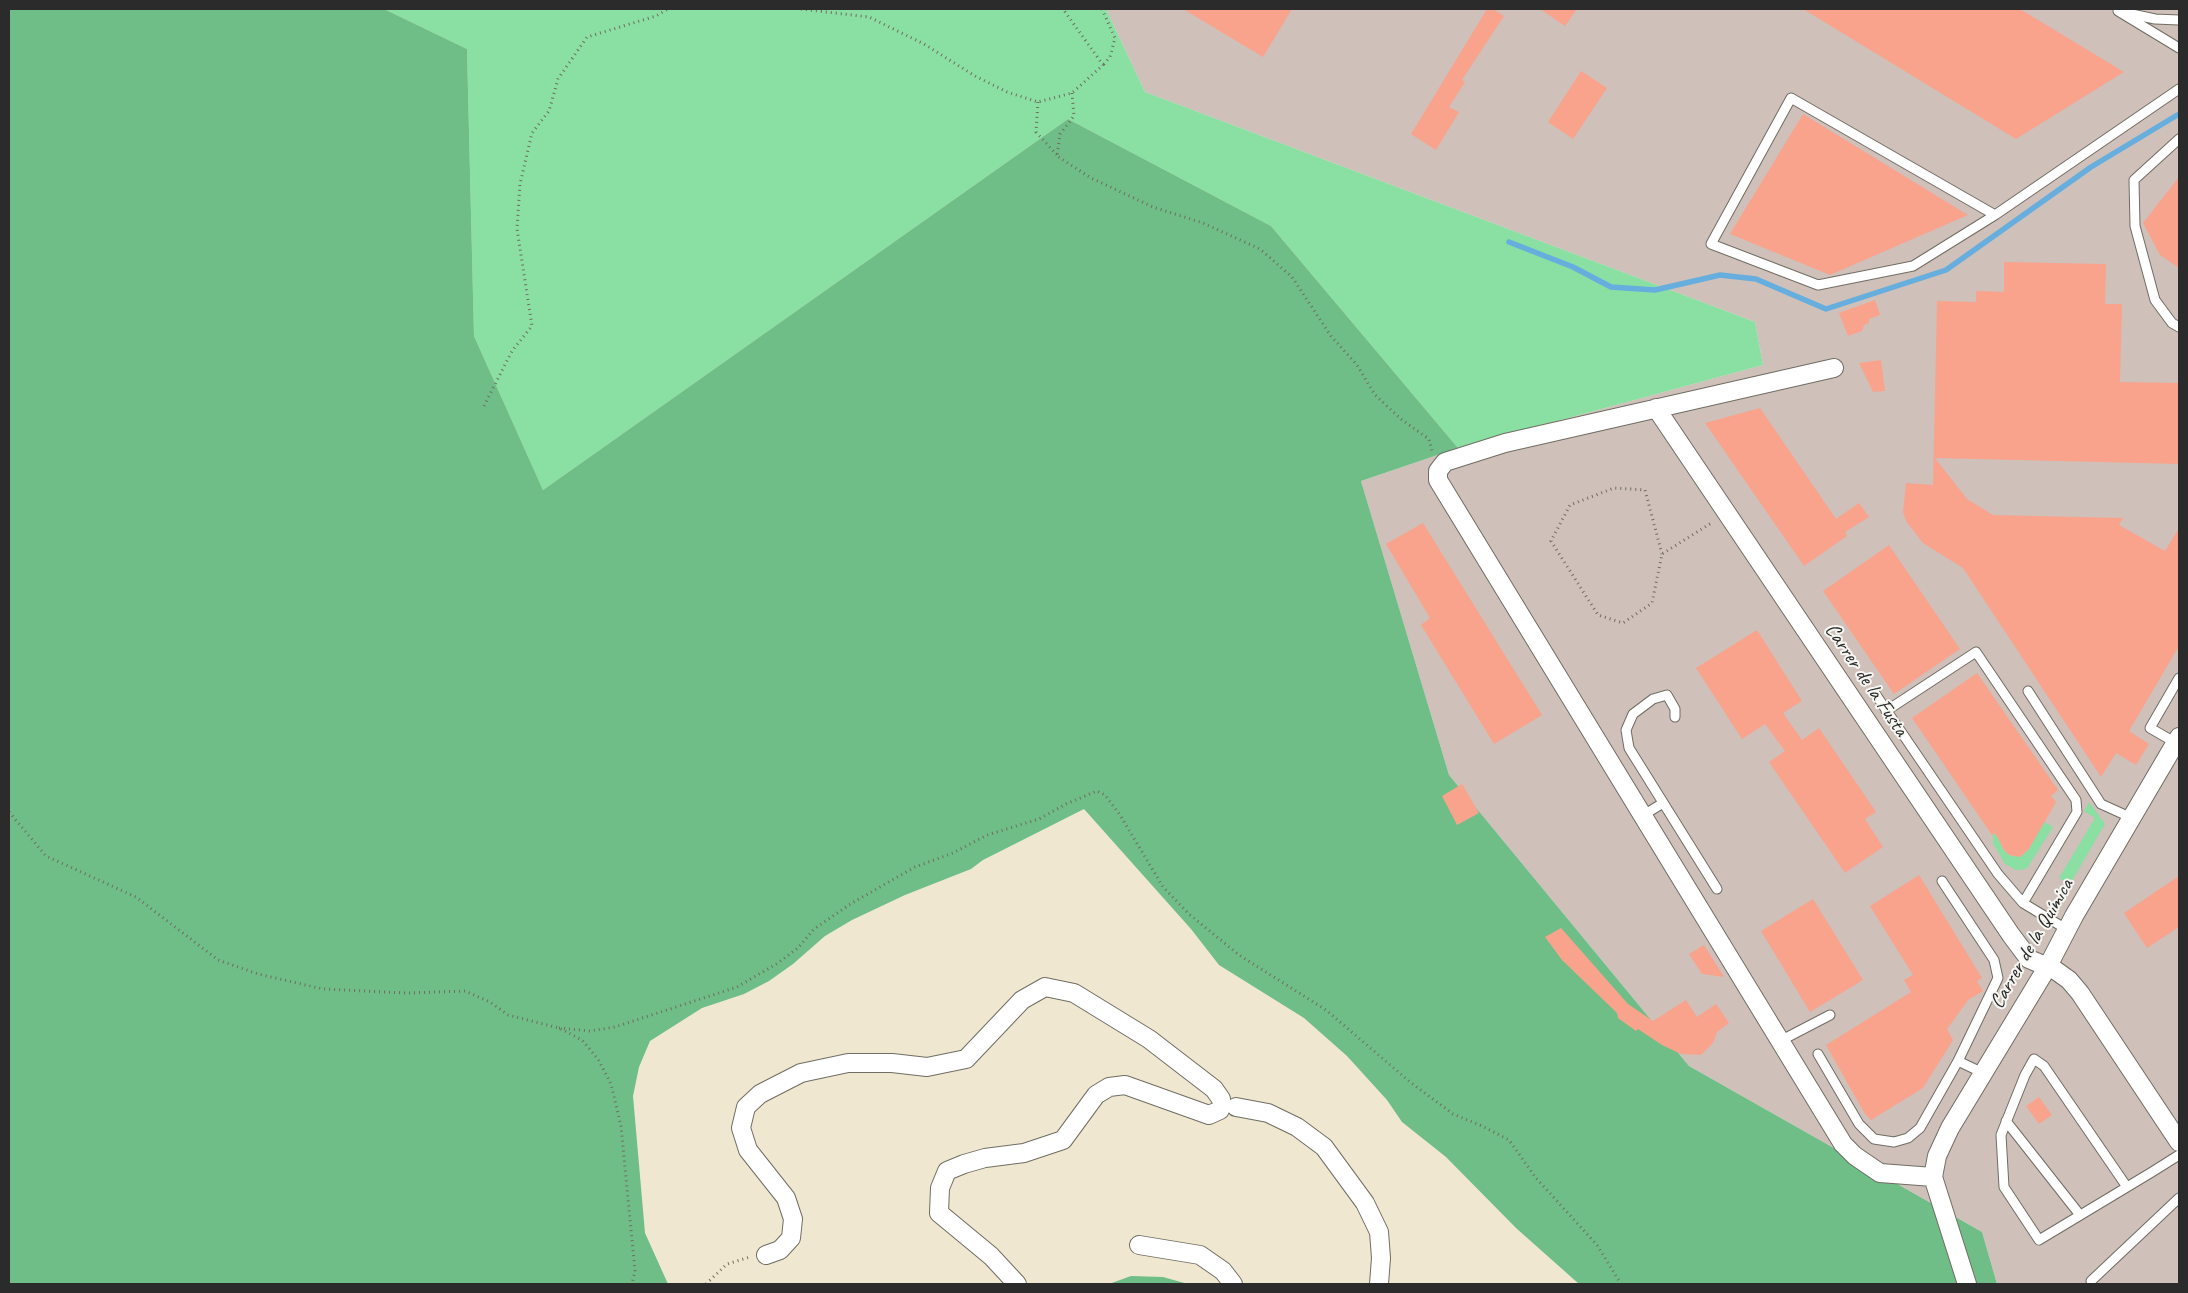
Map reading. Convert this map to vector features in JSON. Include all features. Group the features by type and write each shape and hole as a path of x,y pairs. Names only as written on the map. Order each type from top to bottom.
{"street":[{"path":"1834,368 1505,444 1445,462 1438,471 1438,480 1843,1144 1855,1156 1880,1173 1933,1177 1967,1284"},
{"name":"Carrer de la Fusta","path":"1656,408 2011,935 2029,959 2048,966 2069,980 2080,993 2179,1142"},
{"name":"Carrer de la Química","path":"1933,1177 1937,1156 1950,1128 2048,966 2066,930 2178,740"},
{"path":"766,1255 780,1250 791,1238 793,1219 786,1198 748,1150 741,1128 746,1107 760,1094 801,1073 848,1064 892,1063 927,1067 966,1059 1022,1000 1045,987 1074,993 1149,1039 1214,1089 1226,1105"},
{"path":"1017,1284 991,1256 939,1213 940,1188 947,1171 986,1158 1024,1153 1063,1140 1096,1095 1109,1088 1125,1085 1209,1115 1226,1105 1268,1113 1297,1127 1324,1147 1365,1203 1379,1232 1381,1258 1378,1284"},
{"path":"1139,1245 1200,1255 1223,1271 1234,1284"}],"lane":[{"path":"2117,10 2155,19 2179,20"},
{"path":"2117,10 2179,48"},
{"path":"1995,215 1791,98 1711,244 1818,285 1913,266 1995,215 2179,88"},
{"path":"2179,139 2134,180 2135,226 2155,300 2172,323 2179,328"},
{"path":"1886,711 1976,652 2076,800 2077,812 2024,903"},
{"path":"2178,740 2150,728 2179,678"},
{"path":"2028,691 2101,804 2132,818"},
{"path":"1874,692 1998,874 2024,903 2066,930"},
{"path":"1676,717 1668,695 1653,699 1633,714 1626,730 1629,748 1717,889"},
{"path":"1642,816 1663,803"},
{"path":"1818,1054 1859,1124 1874,1139 1894,1142 1908,1138 1920,1128 1958,1061 1998,978 1994,960 1942,881"},
{"path":"1780,1041 1830,1015"},
{"path":"2127,1187 2044,1066 2034,1059 2025,1075 2001,1135 2004,1187 2039,1240 2127,1187 2179,1155"},
{"path":"1958,1061 1983,1073"},
{"path":"2006,1121 2080,1215"},
{"path":"2091,1282 2179,1198"}],"path":[{"path":"484,406 512,351 532,326 517,229 520,184 532,134 549,111 558,79 587,37 656,16 668,9"},
{"path":"801,9 869,17 924,44 991,84 1007,92 1038,102 1072,93 1110,57 1115,38 1102,9"},
{"path":"1063,9 1103,65"},
{"path":"1058,156 1060,134 1074,116 1072,93"},
{"path":"1038,102 1036,132 1058,156 1091,178 1153,208 1203,223 1260,249 1273,260 1297,284 1331,336 1357,366 1375,395 1402,420 1429,439 1438,471"},
{"path":"1662,554 1645,490 1614,488 1570,505 1551,541 1598,615 1623,623 1652,603 1662,554 1712,523 1728,516"},
{"path":"9,812 46,856 136,896 218,960 258,974 323,989 408,993 465,991 490,1002 508,1015 559,1028 590,1030 615,1027 737,987 778,963 798,948 814,930 852,903 915,867 953,853 987,835 1040,819 1066,804 1098,791 1105,795 1120,815 1162,887 1189,914 1247,960 1326,1010 1410,1082 1453,1114 1509,1140 1536,1178 1597,1245 1621,1284"},
{"path":"559,1028 582,1040 598,1060 611,1084 621,1126 635,1271 632,1284"},
{"path":"706,1284 728,1264 766,1255"}],"shaded area":[{"path":"1106,9 2179,9 2179,1284 1997,1284 1982,1232 1689,1066 1449,775 1361,481 1458,448 1763,365 1755,322 1145,92"}],"green space":[{"path":"9,9 384,9 467,49 474,336 543,490 1068,119 1271,226 1458,448 1361,481 1449,775 1689,1066 1982,1232 1997,1284 1579,1284 1516,1228 1446,1157 1402,1122 1387,1100 1347,1056 1304,1018 1219,965 1191,929 1084,809 983,860 971,869 905,895 852,920 825,936 793,964 769,981 744,994 702,1008 650,1041 639,1067 633,1096 645,1233 668,1284 9,1284"},
{"path":"384,9 1106,9 1145,92 1755,322 1763,365 1458,448 1271,226 1068,119 543,490 474,336 467,49"},
{"path":"2089,802 2105,824 2070,884 2059,878 2095,818 2084,811"},
{"path":"2044,822 2053,827 2028,867 2016,870 2005,864 1993,843 1993,834 2001,836 2002,848 2009,855 2020,857 2028,850"},
{"path":"1131,1276 1163,1277 1188,1284 1109,1284"}],"building":[{"path":"1183,9 1292,9 1263,57"},
{"path":"1487,9 1493,9 1504,16 1462,80 1465,82 1449,107 1459,112 1436,150 1411,134"},
{"path":"1540,9 1577,9 1565,26"},
{"path":"1803,9 2020,9 2124,72 2016,139"},
{"path":"1581,71 1607,88 1573,139 1548,122"},
{"path":"1803,114 1968,215 1830,275 1730,234"},
{"path":"2179,177 2179,268 2160,255 2143,223"},
{"path":"2004,262 2106,264 2105,304 2122,304 2120,382 2179,383 2179,464 1935,458 1967,499 1993,515 2123,518 2119,525 2165,551 2179,528 2179,646 2129,731 2149,744 2136,765 2116,753 2101,777 1963,568 1923,543 1906,521 1903,512 1906,483 1933,485 1937,301 1976,302 1976,291 2004,292"},
{"path":"1875,300 1880,315 1869,319 1869,323 1864,325 1862,331 1848,336 1839,313"},
{"path":"1881,360 1885,391 1873,392 1859,363"},
{"path":"1760,408 1836,519 1859,503 1869,517 1845,532 1847,536 1804,566 1705,423"},
{"path":"1423,523 1542,715 1494,744 1421,625 1430,618 1386,544"},
{"path":"1889,545 1960,649 1894,694 1823,591"},
{"path":"1757,630 1802,701 1783,713 1802,740 1819,728 1876,812 1865,819 1883,847 1845,873 1769,762 1785,751 1765,724 1742,739 1696,668"},
{"path":"1977,673 2058,790 2051,796 2056,802 2029,849 2020,857 2009,855 2004,850 1995,833 1992,835 1912,718"},
{"path":"1462,784 1479,813 1457,825 1442,796"},
{"path":"1919,875 1982,978 1977,981 1983,991 1968,1000 1947,1029 1953,1040 1923,1088 1871,1120 1865,1114 1826,1045 1911,992 1904,980 1913,975 1870,906"},
{"path":"2179,876 2179,927 2147,948 2124,913"},
{"path":"1813,899 1863,980 1810,1012 1761,931"},
{"path":"1561,928 1628,1004 1653,1021 1686,1000 1697,1017 1716,1004 1729,1023 1717,1032 1713,1043 1701,1055 1681,1054 1662,1045 1638,1029 1636,1031 1618,1018 1617,1013 1562,960 1545,937"},
{"path":"1704,945 1724,977 1702,974 1689,954"},
{"path":"2039,1097 2052,1115 2039,1124 2026,1106"}],"waterway":[{"path":"1509,242 1573,267 1611,287 1655,290 1720,275 1756,279 1826,309 1946,270 2091,167 2179,114"}]}
